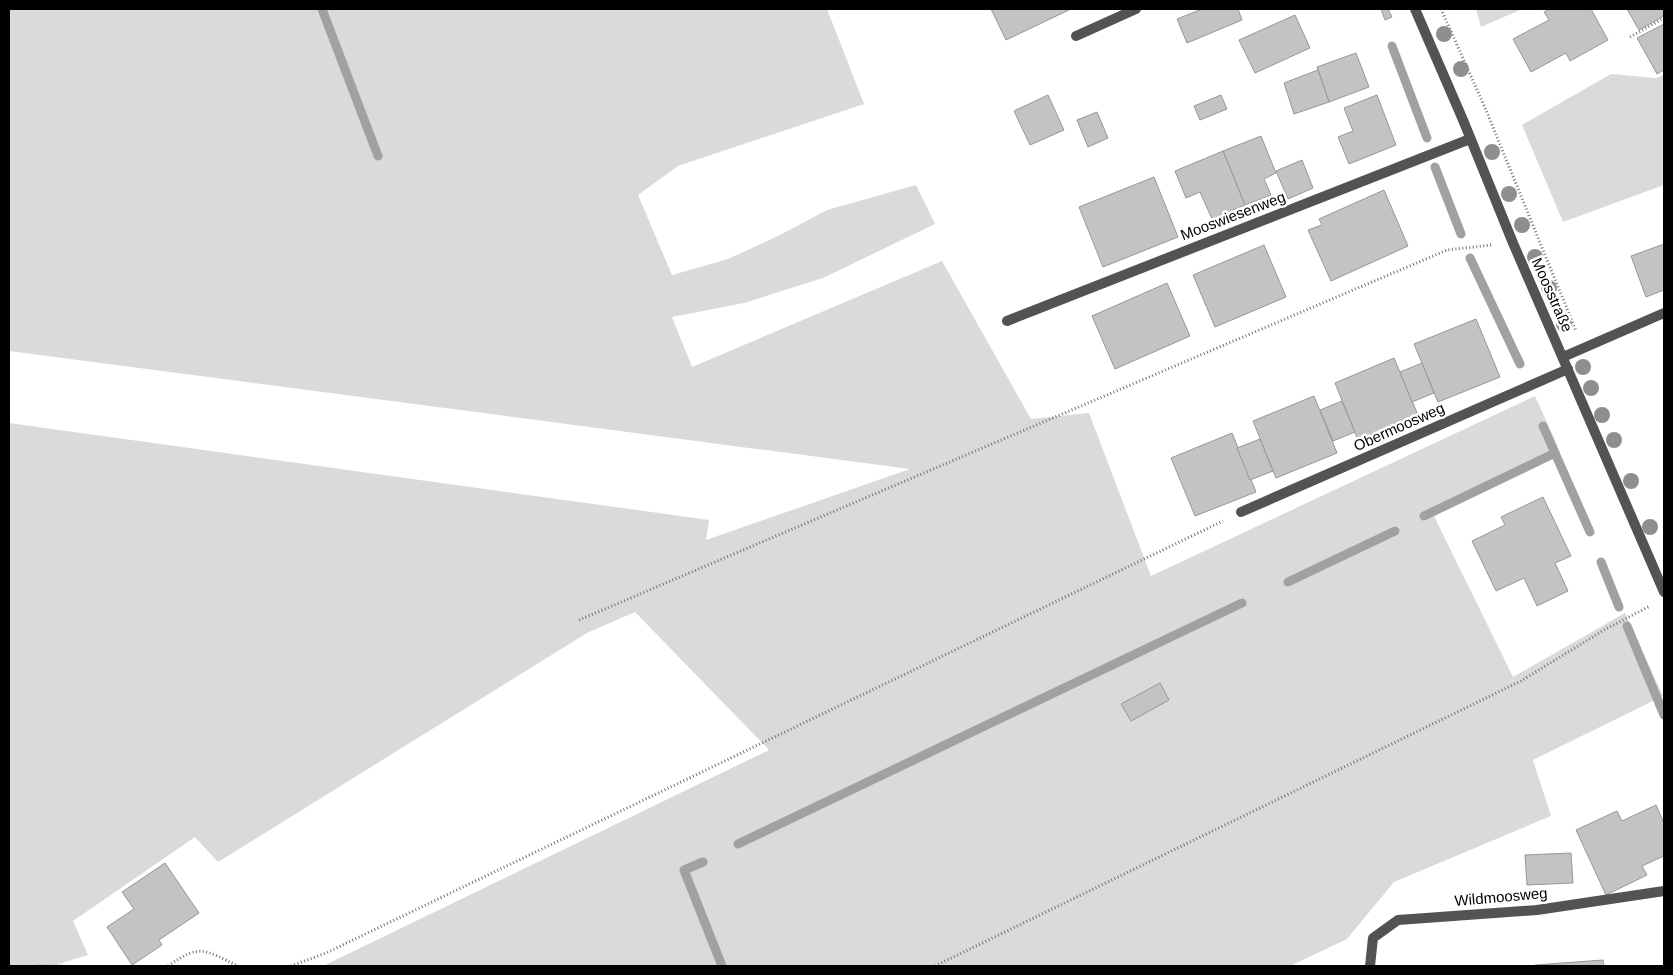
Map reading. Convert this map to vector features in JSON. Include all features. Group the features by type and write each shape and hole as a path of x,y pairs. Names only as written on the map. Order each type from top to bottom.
{"street":[{"path":"1076,36 1136,9"},
{"name":"Moosstraße","path":"1415,9 1513,243 1664,592"},
{"name":"Mooswiesenweg","path":"1007,321 1470,139"},
{"path":"1563,357 1664,313"},
{"name":"Obermoosweg","path":"1241,512 1568,369"},
{"name":"Wildmoosweg","path":"1370,966 1373,938 1398,920 1537,910 1664,891"}],"path":[{"path":"1441,9 1486,110 1583,349"},
{"path":"1630,37 1664,18"},
{"path":"578,620 1447,250 1513,243"},
{"path":"291,966 326,953 1241,512"},
{"path":"935,966 1521,681 1604,630 1657,602"},
{"path":"168,966 188,953 204,950 238,966"},
{"path":"36,966 64,966"}],"shaded area":[{"path":"9,9 827,9 864,104 678,166 638,195 672,275 728,259 778,236 827,210 916,185 935,224 823,278 744,303 672,317 692,367 942,261 1031,419 1089,413 1151,576 1535,396 1558,447 1432,512 1513,677 1625,613 1663,696 1533,760 1551,816 1394,882 1347,939 1290,966 323,966 769,750 635,612 587,633 218,862 195,837 73,921 88,955 52,966 9,966 9,423 709,520 706,540 910,469 9,351"},
{"path":"1476,9 1522,9 1481,27"},
{"path":"1611,74 1656,78 1664,75 1664,185 1563,222 1522,125"}],"building":[{"path":"991,9 1071,9 1006,40"},
{"path":"1202,9 1238,9 1242,20 1187,43 1177,19"},
{"path":"1381,9 1388,9 1392,17 1385,20"},
{"path":"1550,9 1591,9 1608,40 1570,61 1566,53 1531,72 1513,39 1549,20 1544,12"},
{"path":"1627,9 1664,9 1664,16 1639,30"},
{"path":"1295,15 1310,48 1255,73 1239,40"},
{"path":"1664,24 1664,70 1657,74 1637,38"},
{"path":"1356,53 1369,87 1329,102 1317,67"},
{"path":"1318,70 1329,102 1294,114 1284,83"},
{"path":"1048,95 1064,130 1030,145 1014,111"},
{"path":"1221,95 1227,109 1200,120 1194,106"},
{"path":"1377,95 1396,145 1349,164 1338,137 1353,131 1344,108"},
{"path":"1097,112 1108,138 1088,147 1077,120"},
{"path":"1261,136 1276,173 1264,179 1271,195 1245,205 1223,151"},
{"path":"1223,151 1245,205 1212,219 1200,192 1186,198 1175,171"},
{"path":"1302,160 1313,188 1288,199 1276,171"},
{"path":"1154,177 1178,237 1103,267 1079,207"},
{"path":"1384,190 1408,246 1331,281 1308,230 1322,225 1319,219"},
{"path":"1664,244 1664,290 1646,297 1631,256"},
{"path":"1264,245 1286,297 1215,327 1193,275"},
{"path":"1167,283 1190,336 1115,369 1092,316"},
{"path":"1476,319 1500,377 1438,402 1414,344"},
{"path":"1394,358 1418,415 1358,440 1335,383"},
{"path":"1422,363 1434,393 1412,402 1400,372"},
{"path":"1314,396 1337,453 1276,478 1253,421"},
{"path":"1342,401 1355,432 1333,441 1320,410"},
{"path":"1232,433 1256,492 1195,516 1171,458"},
{"path":"1260,439 1273,471 1250,480 1237,448"},
{"path":"1543,497 1571,556 1555,563 1568,591 1537,606 1524,578 1496,591 1472,541 1505,525 1501,517"},
{"path":"1160,683 1169,700 1131,721 1121,704"},
{"path":"1656,805 1664,823 1664,856 1642,866 1647,875 1606,895 1576,830 1617,811 1622,821"},
{"path":"1571,853 1573,883 1527,885 1525,855"},
{"path":"165,863 199,913 159,940 162,945 132,965 107,927 134,909 122,892"},
{"path":"1603,960 1604,966 1535,966 1535,965"}],"waterway":[{"path":"322,9 378,156"},
{"path":"1392,46 1427,138"},
{"path":"1435,167 1461,234"},
{"path":"1470,258 1520,364"},
{"path":"1543,426 1590,532"},
{"path":"1424,516 1555,453"},
{"path":"1288,582 1395,531"},
{"path":"1601,562 1619,607"},
{"path":"738,844 1242,603"},
{"path":"1627,626 1664,715"},
{"path":"703,862 684,870 722,966"}]}
